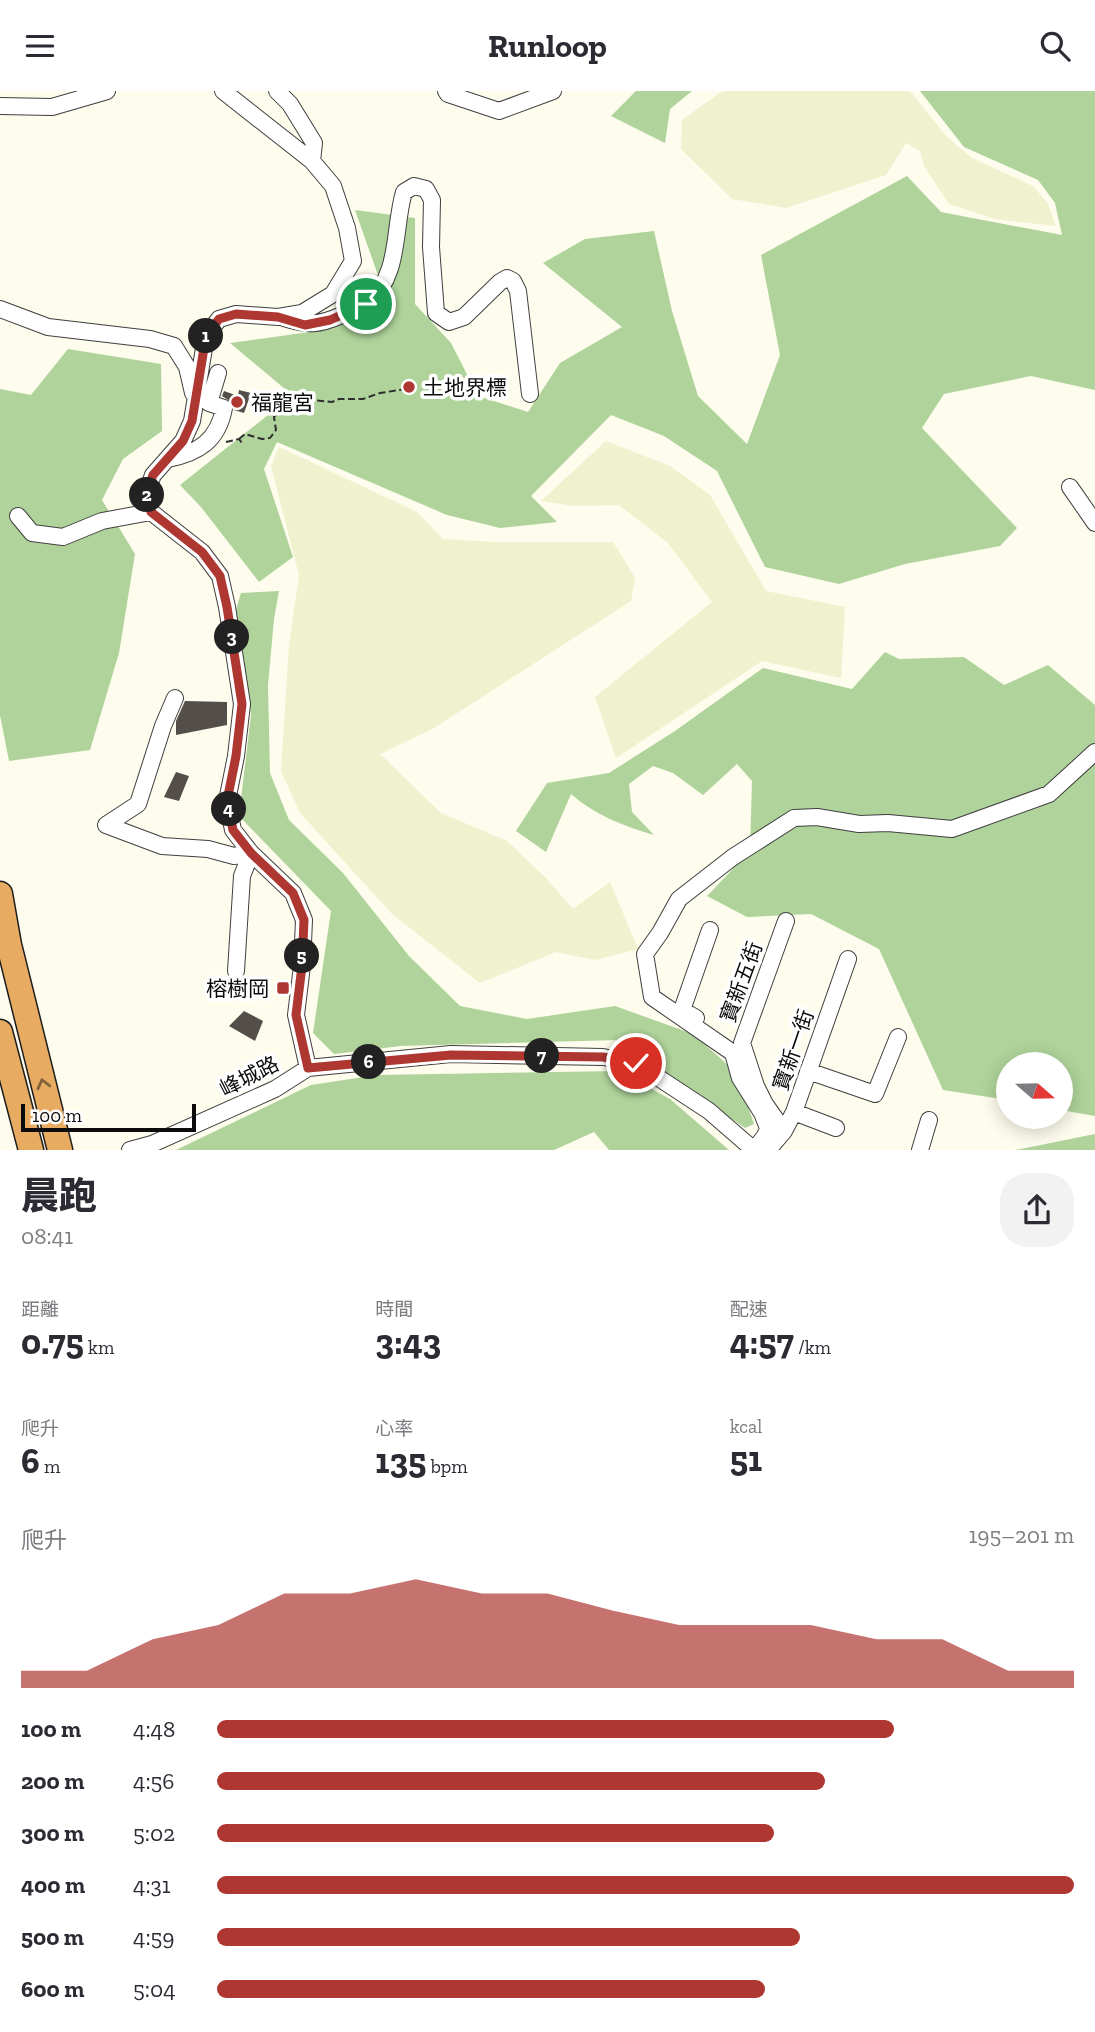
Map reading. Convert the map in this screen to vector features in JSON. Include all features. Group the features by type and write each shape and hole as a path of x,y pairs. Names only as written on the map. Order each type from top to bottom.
{"highway":[{"path":"0,894 9,945 60,1150"},
{"path":"0,1032 31,1150"}],"street":[{"path":"0,106 51,107 107,91"},
{"path":"223,91 312,162 333,185 347,228 353,261 333,294 302,313 278,317"},
{"path":"277,91 290,104 314,143 312,162"},
{"path":"446,91 448,94 499,111 553,91"},
{"path":"530,394 518,291 513,281 507,278 500,282 464,317 449,322 436,313 431,247 432,200 426,190 414,186 404,192 399,209 395,255 388,274 378,292 366,304 330,320 305,325 278,317 236,314 219,319 206,336 192,421 183,441 153,475 146,494 151,512 202,552 220,576 242,704 227,801 233,830 251,853 293,893 304,920 296,1015 308,1068 451,1055 603,1057 636,1063 709,1111 754,1150 768,1128 740,1078 733,1053 652,997 645,954 679,899 733,857 794,818 808,816 859,824 888,823 952,829 1049,794 1095,752"},
{"path":"0,309 48,327 150,339 174,346 187,367 195,402"},
{"path":"168,459 187,456 202,448 219,426 225,408 209,403 218,373"},
{"path":"1070,488 1095,523"},
{"path":"18,516 32,533 63,537 102,521 151,512"},
{"path":"176,698 163,726 138,804 106,825 162,846 208,849 234,856 251,853"},
{"path":"236,971 242,876 251,853"},
{"name":"寶新五街","path":"784,1131 756,1086 742,1043 786,921"},
{"path":"710,929 682,1010 742,1043"},
{"name":"寶新一街","path":"768,1150 784,1131 794,1112 848,960"},
{"path":"808,1071 874,1094 898,1037"},
{"name":"峰城路","path":"130,1150 152,1144 275,1089 308,1068"},
{"path":"794,1112 836,1128"},
{"path":"920,1150 929,1120"}],"path":[{"path":"239,439 245,434 262,439 270,437 275,431 274,417 289,405 313,400 332,402 339,399 363,399 380,393 412,388"}],"green space":[{"path":"636,91 692,91 670,109 665,143 611,116"},
{"path":"910,91 947,137 972,158 1033,186 1048,204 1056,226 995,219 949,204 924,166 920,151 906,143 886,175 786,208 732,199 681,149 682,120 721,92"},
{"path":"920,91 1095,91 1095,390 1031,376 944,394 922,428 1017,528 1000,546 905,564 839,584 765,567 717,471 664,436 611,415 531,496 557,522 500,528 447,515 277,442 264,469 293,557 259,582 201,507 180,485 268,415 285,389 230,343 324,330 378,275 355,210 415,218 415,304 451,343 478,396 528,412 560,363 622,327 543,263 585,239 654,231 672,311 698,396 747,444 780,355 761,255 907,176 941,212 1062,235 1055,203 1038,180 964,147"},
{"path":"68,349 161,364 162,431 123,459 102,500 135,554 119,653 90,750 9,761 0,715 0,389 31,395"},
{"path":"606,441 670,466 710,495 766,591 845,607 841,678 762,661 616,758 595,697 712,602 668,543 619,505 574,506 541,501"},
{"path":"279,447 417,512 443,539 613,542 635,578 631,601 434,728 380,754 441,813 507,841 544,876 573,909 610,882 638,949 595,960 556,952 480,983 392,914 300,813 281,771 289,645 299,575 271,466"},
{"path":"279,591 268,685 270,773 289,820 343,873 409,956 460,1006 527,1019 615,1006 693,1034 737,1073 754,1124 745,1128 618,1040 401,1046 334,1054 313,1033 331,911 239,816 251,715 236,610 241,593"},
{"path":"885,652 899,659 964,657 1004,685 1048,665 1095,705 1095,1116 1073,1112 1073,1052 996,1052 996,1098 943,1090 879,949 811,914 747,917 707,896 750,851 752,781 737,764 703,795 673,773 653,766 629,784 632,812 654,835 610,819 571,794 546,852 516,831 547,783 609,773 675,731 763,668 852,689"},
{"path":"619,1071 670,1099 729,1150 609,1150 594,1132 554,1150 176,1150 311,1085 377,1075"},
{"path":"1095,1134 1095,1150 1016,1150"}],"building":[{"name":"福龍宮","path":"239,390 251,393 244,413 234,410 236,405 222,396 224,391 238,396"},
{"path":"185,701 227,702 227,725 176,735 176,721"},
{"path":"176,772 189,776 179,801 164,797"},
{"path":"244,1011 263,1021 255,1041 229,1026"}],"place":[{"name":"土地界標","path":"409,387"},
{"name":"福龍宮","path":"237,402"},
{"name":"榕樹岡","path":"283,988"}],"route":[{"path":"366,304 330,320 305,325 278,317 236,314 219,319 206,336 192,421 183,441 153,475 146,494 151,512 202,552 220,576 242,704 227,801 233,830 251,853 293,893 304,920 296,1015 308,1068 451,1055 603,1057 636,1063"}]}
